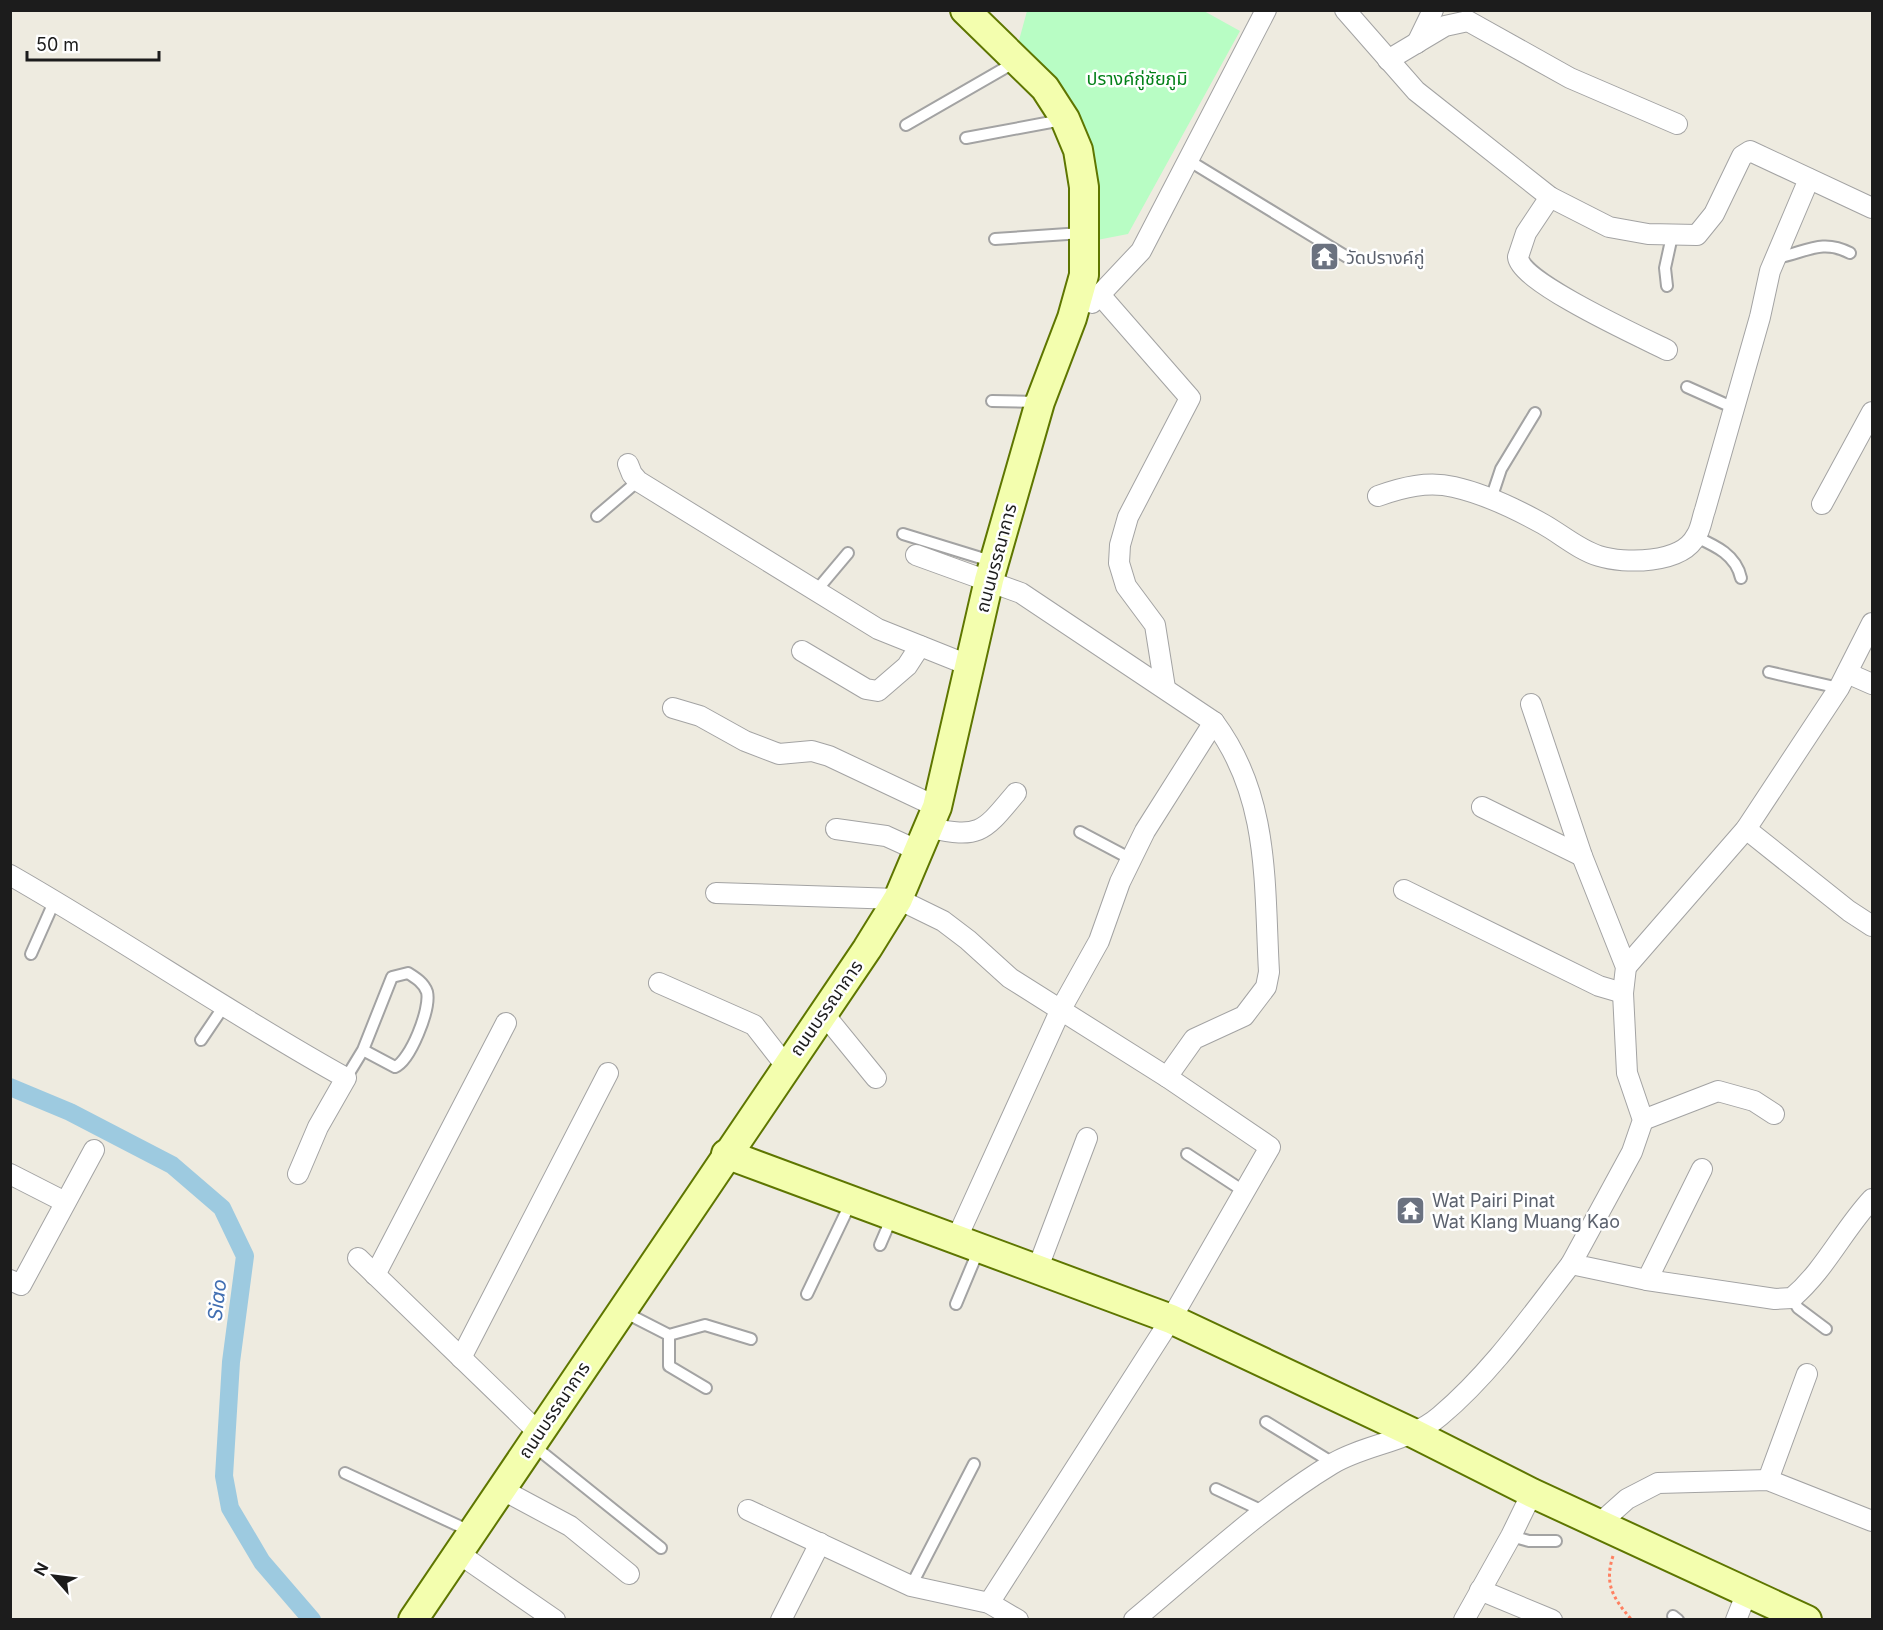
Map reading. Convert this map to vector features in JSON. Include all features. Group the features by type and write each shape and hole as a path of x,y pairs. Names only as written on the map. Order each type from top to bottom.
{"street":[{"name":"ถนนบรรณาการ","path":"413,1620 898,899 929,829 992,571 1040,402 1072,318 1084,275 1084,187 1078,150 1065,119 1045,88 965,10"},
{"path":"1345,10 1416,91 1550,197 1609,227 1672,236 1697,235 1702,232 1747,151 1753,150 1872,208"},
{"path":"1416,43 1433,10"},
{"path":"1072,318 1101,296 1141,251 1262,12"},
{"path":"1388,60 1445,27 1468,21 1570,78 1677,124"},
{"path":"1378,496 1428,484 1454,487 1491,499 1543,524 1598,556 1627,562 1661,558 1679,551 1696,537 1760,317 1764,291 1809,179"},
{"path":"1550,197 1526,233 1518,257 1523,270 1576,304 1667,350"},
{"path":"1101,296 1190,399 1128,517 1120,544 1119,563 1126,586 1155,625 1165,688"},
{"path":"1822,504 1872,412"},
{"path":"628,464 638,481 878,629 968,665"},
{"path":"916,555 992,571 1021,593 1214,722 1232,746 1258,815 1262,842 1269,972 1266,987 1244,1016 1194,1040 1167,1077"},
{"path":"1626,967 1746,830 1843,680 1872,623"},
{"path":"802,651 866,689 878,691 907,666 920,646"},
{"path":"1843,680 1872,684"},
{"path":"1134,1620 1266,1512 1333,1463 1411,1432 1438,1418 1486,1372 1571,1264 1632,1152 1643,1120 1627,1073 1623,993 1626,967 1582,856 1531,704"},
{"path":"673,708 700,716 745,741 778,754 812,751 829,756 929,829"},
{"path":"968,1244 1061,1009 1099,941 1131,859 1159,807 1214,722"},
{"path":"836,829 886,836 929,829 958,834 975,833 991,822 1016,793"},
{"path":"1482,807 1582,856"},
{"path":"1746,830 1872,926"},
{"path":"10,875 55,900 275,1039 346,1078 318,1127 298,1174"},
{"path":"1404,890 1599,986 1623,993"},
{"path":"716,893 898,899 943,921 1010,978 1167,1077 1270,1147 1171,1319 989,1603"},
{"path":"659,983 754,1025 786,1066"},
{"path":"822,1013 876,1078"},
{"path":"375,1275 506,1023"},
{"path":"461,1358 608,1072"},
{"path":"1643,1120 1718,1091 1754,1101 1774,1114"},
{"path":"1037,1270 1087,1138"},
{"path":"10,1280 21,1285 94,1150"},
{"path":"726,1154 1171,1319 1411,1432 1532,1493 1807,1620"},
{"path":"1647,1280 1702,1169"},
{"path":"10,1174 64,1202"},
{"path":"1571,1264 1647,1280 1775,1299 1792,1298 1816,1275 1854,1218 1872,1198"},
{"path":"358,1258 461,1358 535,1438"},
{"path":"1768,1480 1807,1374"},
{"path":"1611,1530 1627,1499 1658,1483 1768,1480 1872,1521"},
{"path":"501,1489 570,1526 629,1574"},
{"path":"1464,1620 1532,1493"},
{"path":"748,1510 911,1586 989,1603 1018,1620"},
{"path":"465,1542 555,1620"},
{"path":"782,1620 820,1543"},
{"path":"1480,1590 1551,1620"},
{"path":"1736,1620 1747,1592"}],"lane":[{"path":"906,125 1017,61"},
{"path":"966,138 1065,119"},
{"path":"1188,160 1347,257"},
{"path":"995,239 1085,233"},
{"path":"1667,286 1665,268 1672,236"},
{"path":"1776,258 1794,255 1821,245 1837,246 1850,253"},
{"path":"1687,387 1734,408"},
{"path":"992,401 1040,402"},
{"path":"1491,499 1501,469 1534,413"},
{"path":"597,516 638,481"},
{"path":"903,534 992,571"},
{"path":"1696,537 1731,558 1738,567 1741,578"},
{"path":"816,591 848,553"},
{"path":"1769,672 1843,680"},
{"path":"1080,832 1131,859"},
{"path":"32,954 55,900"},
{"path":"346,1078 363,1050 392,977 408,973 419,980 427,991 428,1003 407,1058 396,1067 363,1050"},
{"path":"201,1040 224,1006"},
{"path":"1187,1154 1245,1192"},
{"path":"807,1294 851,1202"},
{"path":"880,1245 892,1217"},
{"path":"956,1304 968,1244"},
{"path":"1792,1298 1798,1308 1826,1329"},
{"path":"621,1310 669,1335 705,1325 751,1339"},
{"path":"669,1335 669,1366 706,1389"},
{"path":"1266,1422 1333,1463"},
{"path":"535,1438 661,1548"},
{"path":"911,1586 974,1464"},
{"path":"345,1473 465,1542"},
{"path":"1216,1489 1266,1512"},
{"path":"1511,1536 1529,1541 1556,1541"}],"path":[{"path":"1611,1530 1609,1568 1612,1597 1631,1619"}],"green space":[{"name":"ปรางค์กู่ชัยภูมิ","path":"1027,11 1204,11 1240,31 1128,234 1097,240 1092,164 1084,126 1067,93 1018,44"}],"waterway":[{"name":"Siao","path":"10,1087 70,1112 172,1165 222,1208 245,1256 231,1362 224,1476 230,1508 262,1562 312,1620"}],"place":[{"name":"วัดปรางค์กู่","path":"1325,257"},
{"name":"Wat Pairi Pinat Wat Klang Muang Kao","path":"1411,1210"}]}
